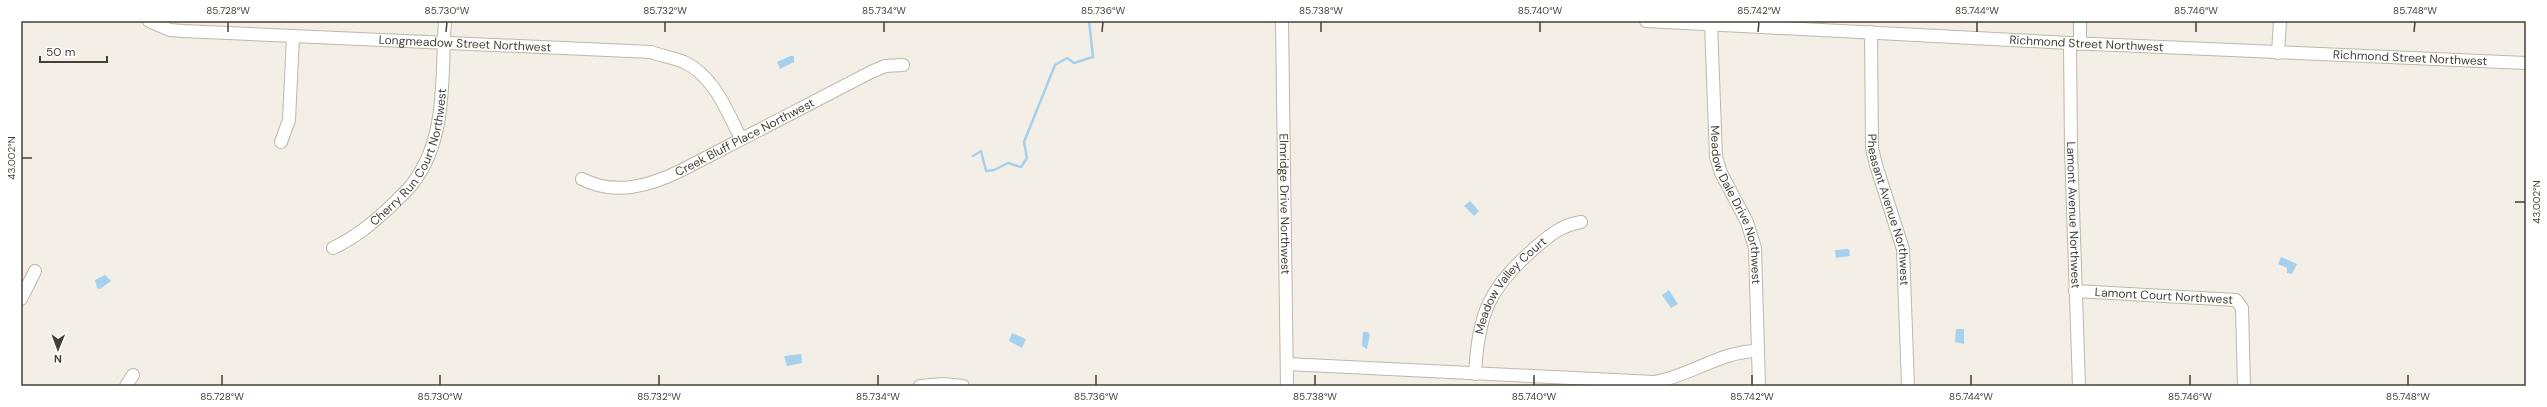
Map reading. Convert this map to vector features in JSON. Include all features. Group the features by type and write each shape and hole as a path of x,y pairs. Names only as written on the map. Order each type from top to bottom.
{"street":[{"name":"Longmeadow Street Northwest","path":"149,21 170,30 215,26 293,37 444,42 651,52 683,62 697,70 716,91 741,139"},
{"name":"Cherry Run Court Northwest","path":"333,248 359,234 382,214 413,184 428,158 437,133 440,113 445,21"},
{"name":"Elmridge Drive Northwest","path":"1282,21 1287,386"},
{"name":"Richmond Street Northwest","path":"1646,21 1871,32 1909,27 2075,44 2526,63"},
{"name":"Lamont Avenue Northwest","path":"2079,386 2075,290 2075,44 2080,21"},
{"path":"2278,53 2280,21"},
{"name":"Meadow Dale Drive Northwest","path":"1711,24 1714,146 1721,173 1748,222 1755,248 1759,386"},
{"name":"Pheasant Avenue Northwest","path":"1871,32 1872,148 1903,249 1908,386"},
{"path":"281,142 290,120 293,37"},
{"name":"Creek Bluff Place Northwest","path":"582,179 603,188 643,185 671,175 871,72 885,66 904,65"},
{"name":"Meadow Valley Court","path":"1475,374 1477,340 1482,316 1496,288 1515,264 1553,233 1570,224 1581,222"},
{"path":"21,299 35,271"},
{"name":"Lamont Court Northwest","path":"2075,290 2236,300 2242,308 2244,386"},
{"path":"1287,364 1654,382 1676,378 1723,356 1758,351"},
{"path":"126,386 133,375"},
{"path":"920,386 944,384 963,386"}],"water":[{"path":"790,56 794,56 794,62 780,69 777,62"},
{"path":"1470,201 1479,211 1474,216 1464,206"},
{"path":"1849,249 1850,256 1836,258 1835,250"},
{"path":"2281,257 2297,264 2292,274 2287,273 2287,268 2278,264"},
{"path":"105,275 111,281 100,289 97,288 95,280"},
{"path":"1669,290 1678,304 1671,308 1662,295"},
{"path":"1956,329 1964,329 1964,344 1955,342"},
{"path":"1363,332 1368,332 1370,335 1367,349 1362,346"},
{"path":"1012,333 1026,339 1022,348 1009,341"},
{"path":"801,354 802,363 787,366 784,356"}],"waterway":[{"path":"973,156 981,151 986,171 994,170 1008,163 1021,167 1027,158 1024,142 1055,65 1067,58 1074,63 1093,57 1089,21"}]}
